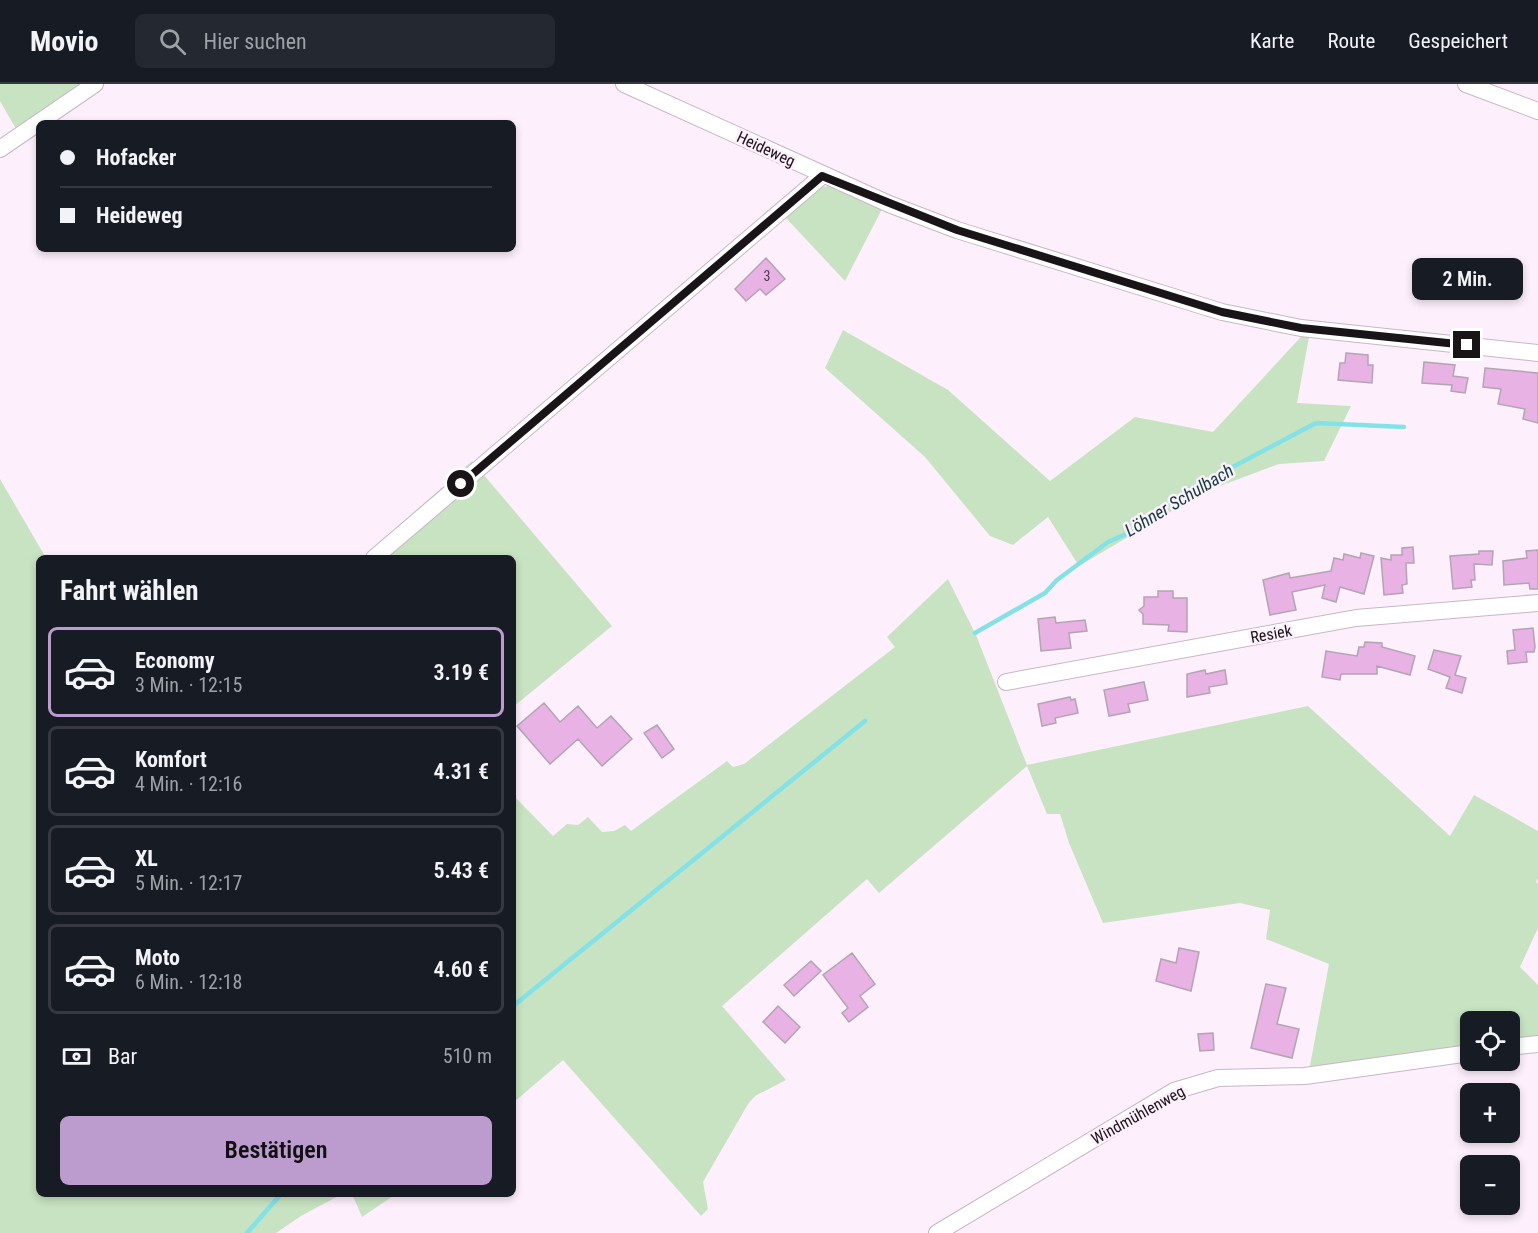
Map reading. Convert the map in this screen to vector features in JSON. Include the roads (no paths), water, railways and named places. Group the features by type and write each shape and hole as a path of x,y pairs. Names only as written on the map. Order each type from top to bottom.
{"street":[{"path":"42,120 95,84"},
{"name":"Heideweg","path":"624,84 822,176 957,230 1222,312 1301,328 1538,353"},
{"path":"1466,84 1538,111"},
{"path":"0,149 36,124"},
{"path":"378,555 822,176"},
{"name":"Resiek","path":"1006,682 1356,618 1538,603"},
{"path":"1520,1046 1538,1044"},
{"name":"Windmühlenweg","path":"937,1233 1174,1091 1218,1078 1305,1076 1460,1054"}],"waterway":[{"name":"Löhner Schulbach","path":"975,633 1045,593 1057,580 1108,542 1133,531 1185,492 1316,423 1404,427"},
{"path":"516,1004 865,721"},
{"path":"247,1233 278,1197"}]}
